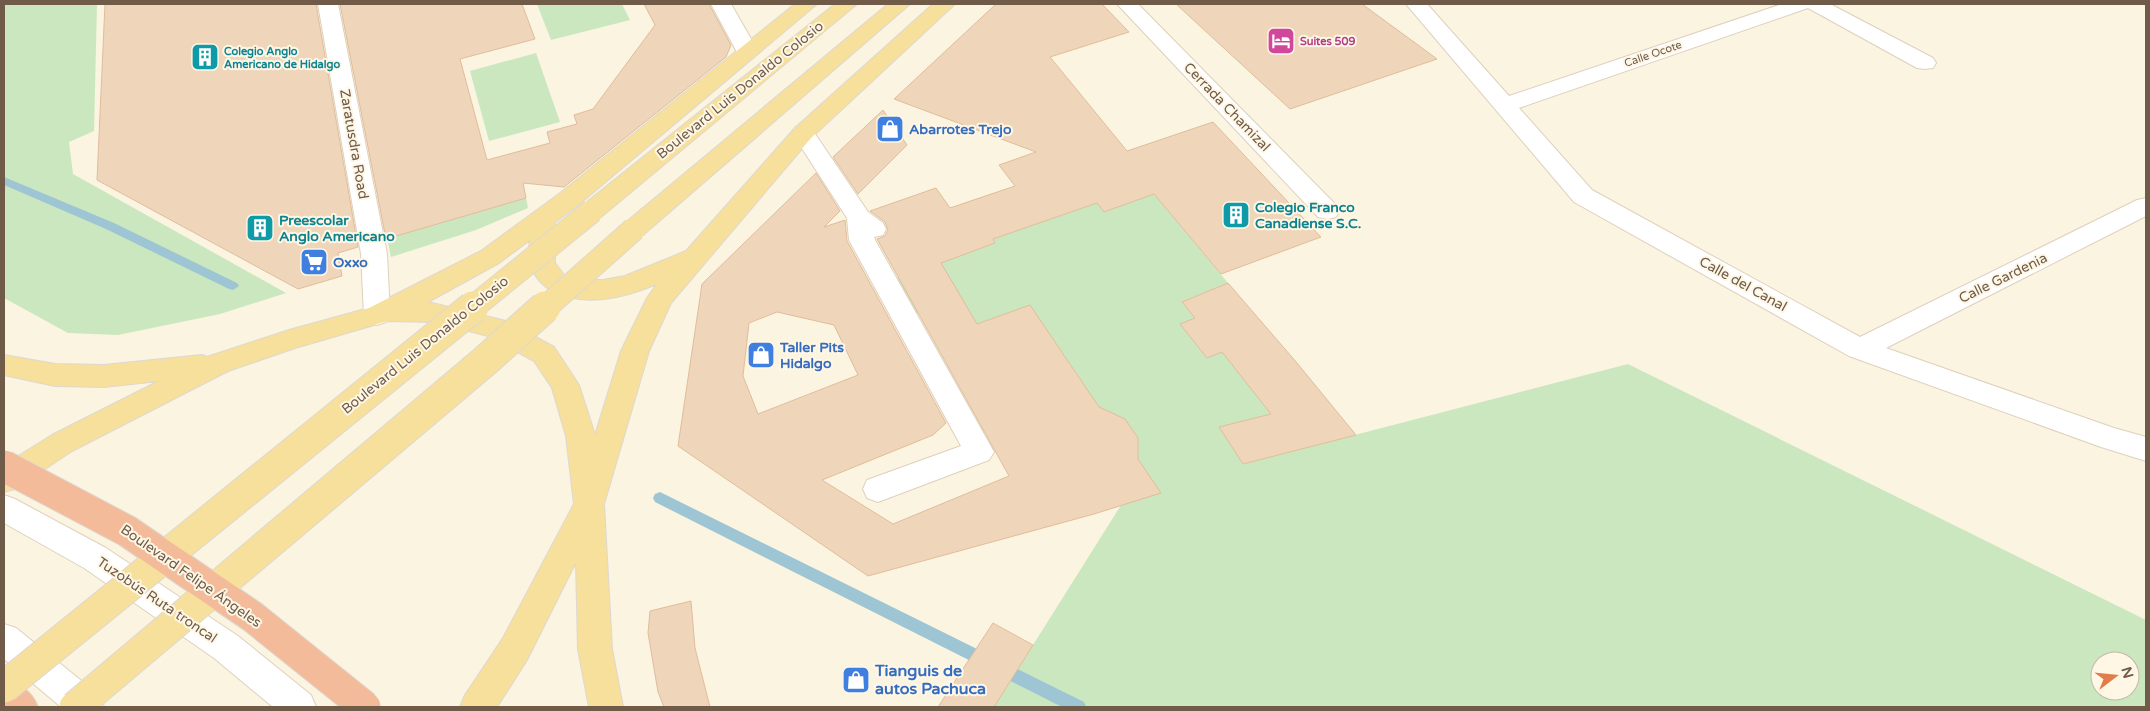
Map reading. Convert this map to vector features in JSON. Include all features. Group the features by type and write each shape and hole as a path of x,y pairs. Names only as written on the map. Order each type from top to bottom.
{"highway":[{"name":"Boulevard Felipe Ángeles","path":"4,466 128,530 253,617 365,707"},
{"path":"4,694 20,707"}],"main road":[{"name":"Boulevard Luis Donaldo Colosio","path":"4,480 62,443 218,364 289,340 377,315 416,297 490,257 568,200 747,51 807,4"},
{"name":"Boulevard Luis Donaldo Colosio","path":"4,687 847,4"},
{"path":"75,707 485,361 642,223 900,4"},
{"path":"477,707 515,649 589,504 635,351 660,298 803,132 946,4"},
{"path":"568,200 544,232 541,262 548,276 559,285 590,290 625,286 661,273 695,256"},
{"path":"377,315 413,311 434,312 474,320 496,328 544,354 565,386 581,436 589,504 595,649 606,707"},
{"path":"4,365 55,375 104,376 218,364"}],"street":[{"name":"Zaratusdra Road","path":"328,4 374,254 377,315"},
{"path":"721,4 747,51"},
{"name":"Cerrada Chamizal","path":"1127,4 1327,211"},
{"name":"Calle del Canal","path":"1416,4 1584,196 1859,349 2146,450"},
{"name":"Calle Ocote","path":"1505,105 1801,4"},
{"path":"1815,4 1925,62"},
{"path":"803,132 869,226 862,240 978,452 878,489"},
{"name":"Calle Gardenia","path":"1859,349 2146,206"},
{"name":"Tuzobús Ruta troncal","path":"4,508 103,563 226,647 299,707"},
{"path":"4,638 87,707"}],"green space":[{"path":"4,4 97,4 94,131 69,142 73,174 286,293 220,314 118,335 68,333 4,298"},
{"path":"537,4 622,4 630,20 551,40"},
{"path":"536,53 560,122 489,141 470,71"},
{"path":"1025,183 1051,219 1097,203 1104,212 1154,194 1228,283 1182,302 1195,318 1180,324 1207,358 1270,332 1301,368 1252,389 1271,414 1219,427 1243,464 1628,364 2146,620 2146,707 994,707 1128,494 1156,486 1138,459 1138,438 1087,418 1081,380 1030,305 977,324 961,298 916,314 897,279 995,243 967,202"},
{"path":"526,198 528,208 476,230 391,257 387,238"}],"building":[{"path":"105,4 316,4 358,247 338,253 342,276 298,289 97,180"},
{"path":"340,4 522,4 535,39 460,59 487,160 550,143 547,132 577,124 574,115 593,109 655,25 644,4 709,4 731,45 726,57 564,187 523,183 526,198 386,239"},
{"path":"996,4 1102,4 1129,32 1050,57 1127,151 1213,122 1321,237 1221,274 1154,194 1104,212 1097,203 993,239 995,243 941,263 977,324 1030,305 1099,407 1125,419 1138,438 1138,459 1161,493 1094,514 868,576 678,446 702,284 816,173 840,211 824,227 845,220 847,241 946,423 933,435 822,480 893,524 1009,476 877,239 885,236 888,230 885,222 870,211 936,188 950,208 1015,186 999,165 1036,152 894,99","holes":["777,312 834,325 858,375 758,414 743,376 749,323"]},
{"path":"1176,4 1362,4 1437,59 1290,109"},
{"path":"883,110 907,145 858,194 833,157"},
{"path":"1228,283 1356,435 1243,464 1219,427 1271,414 1222,352 1207,358 1180,324 1195,318 1182,302"},
{"path":"691,601 695,648 710,707 664,707 658,692 648,633 650,611"},
{"path":"993,623 1033,645 994,707 938,707"}],"waterway":[{"path":"4,181 110,226 233,286"},
{"path":"660,498 1078,707"}],"place":[{"name":"Suites 509","path":"1281,41"},
{"name":"Colegio Anglo Americano de Hidalgo","path":"205,57"},
{"name":"Abarrotes Trejo","path":"890,129"},
{"name":"Colegio Franco Canadiense S.C.","path":"1236,215"},
{"name":"Preescolar Anglo Americano","path":"260,228"},
{"name":"Oxxo","path":"314,262"},
{"name":"Taller Pits Hidalgo","path":"761,355"},
{"name":"Tianguis de autos Pachuca","path":"856,680"}]}
